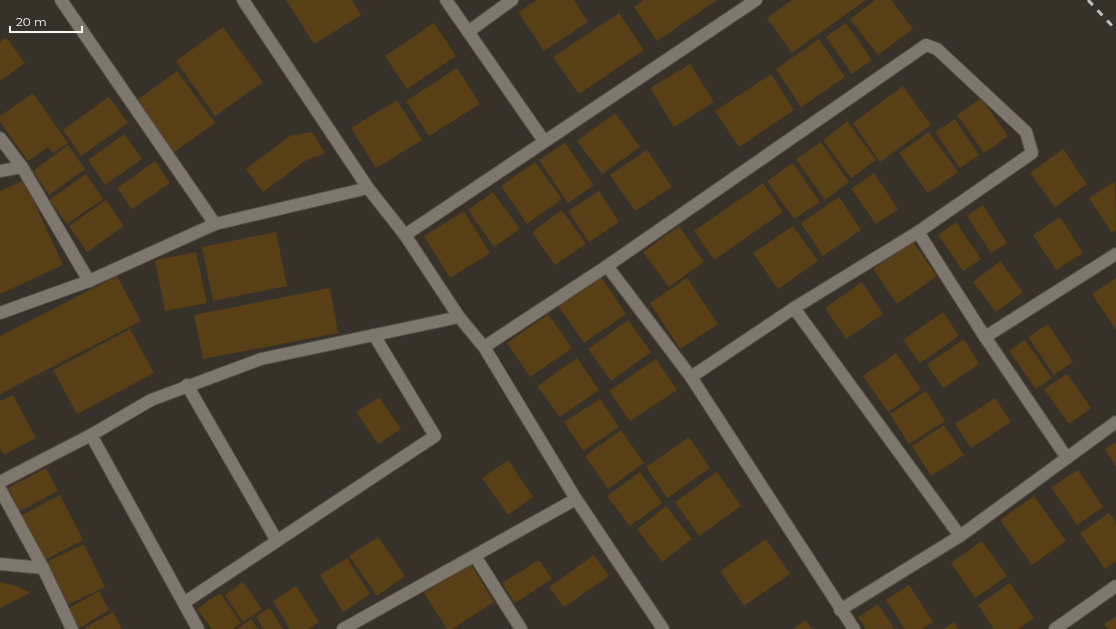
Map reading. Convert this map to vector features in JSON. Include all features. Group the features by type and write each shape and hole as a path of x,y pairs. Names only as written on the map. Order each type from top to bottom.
{"street":[{"path":"61,0 215,224"},
{"path":"243,0 368,188 405,235 459,317 484,347 576,499 663,629"},
{"path":"446,0 544,141"},
{"path":"468,32 512,0"},
{"path":"405,235 756,0"},
{"path":"484,347 607,266 926,45 937,48 1026,132 1032,153 918,232 794,308 691,377"},
{"path":"0,138 22,166 89,281"},
{"path":"0,171 22,166"},
{"path":"0,313 89,281 215,224 368,188"},
{"path":"918,232 985,337 1067,458"},
{"path":"985,337 1116,254"},
{"path":"607,266 691,377 840,610 854,629"},
{"path":"794,308 960,536"},
{"path":"0,482 91,435 151,400 187,385 260,359 459,317"},
{"path":"185,602 435,436 374,335"},
{"path":"187,385 277,541"},
{"path":"840,610 960,536 1116,422"},
{"path":"91,435 185,602 198,629"},
{"path":"0,489 43,568 72,629"},
{"path":"343,629 576,499"},
{"path":"475,556 521,629"},
{"path":"0,564 43,568"},
{"path":"1055,629 1116,586"}],"building":[{"path":"286,0 352,0 361,15 314,44"},
{"path":"537,0 574,0 588,22 544,51 518,12"},
{"path":"644,0 717,0 657,41 634,7"},
{"path":"792,0 866,0 792,53 767,18"},
{"path":"875,0 891,0 913,29 878,55 850,19"},
{"path":"619,13 644,50 579,94 553,57"},
{"path":"434,23 456,56 407,89 385,56"},
{"path":"846,23 872,60 852,74 826,37"},
{"path":"223,27 263,82 215,116 176,61"},
{"path":"6,37 25,63 0,81 0,42"},
{"path":"819,39 845,77 801,107 776,69"},
{"path":"690,64 714,102 674,127 650,88"},
{"path":"457,68 480,104 429,136 406,101"},
{"path":"177,71 215,123 174,152 136,101"},
{"path":"771,74 794,110 739,147 715,111"},
{"path":"903,86 931,125 880,162 853,123"},
{"path":"33,93 68,143 53,153 48,147 28,161 0,122 0,116"},
{"path":"109,97 128,123 81,156 63,130"},
{"path":"981,98 1008,136 984,153 957,115"},
{"path":"397,100 422,140 376,168 351,128"},
{"path":"615,113 640,147 602,174 577,141"},
{"path":"955,119 979,155 960,168 935,132"},
{"path":"847,121 876,160 851,178 823,140"},
{"path":"312,132 325,153 305,161 263,192 246,169 290,136"},
{"path":"929,132 958,172 928,193 899,153"},
{"path":"124,134 142,159 105,185 88,160"},
{"path":"821,142 849,182 825,200 796,159"},
{"path":"565,143 594,185 568,203 539,160"},
{"path":"68,145 85,169 49,195 33,171"},
{"path":"1063,149 1087,184 1055,207 1030,173"},
{"path":"647,150 672,187 635,211 610,175"},
{"path":"155,161 170,183 132,209 117,188"},
{"path":"535,162 562,199 527,224 501,186"},
{"path":"793,163 820,202 794,219 767,181"},
{"path":"874,173 898,209 876,224 851,189"},
{"path":"86,174 103,199 67,224 49,200"},
{"path":"24,180 63,265 0,294 0,191"},
{"path":"1115,181 1116,230 1112,233 1089,198"},
{"path":"763,183 783,212 714,260 694,231"},
{"path":"599,191 619,222 589,242 568,211"},
{"path":"493,192 520,229 494,247 468,210"},
{"path":"839,197 861,230 823,256 801,223"},
{"path":"106,200 124,226 87,252 69,226"},
{"path":"983,205 1007,243 991,253 967,216"},
{"path":"562,210 586,244 555,265 532,232"},
{"path":"464,211 490,253 450,278 424,236"},
{"path":"1060,217 1083,253 1056,270 1033,235"},
{"path":"956,222 981,259 963,271 938,235"},
{"path":"679,226 704,262 669,287 643,252"},
{"path":"793,226 818,261 778,289 753,253"},
{"path":"276,232 287,286 213,301 202,247"},
{"path":"913,242 937,276 897,304 873,269"},
{"path":"196,252 207,303 165,311 155,260"},
{"path":"1000,261 1023,292 996,312 973,282"},
{"path":"599,274 626,314 584,343 556,303"},
{"path":"117,276 141,321 0,394 0,336"},
{"path":"687,278 718,324 680,349 650,303"},
{"path":"1116,278 1116,330 1092,294"},
{"path":"862,282 883,314 846,339 825,308"},
{"path":"330,288 338,333 203,359 194,315"},
{"path":"943,312 959,336 920,363 903,340"},
{"path":"548,314 572,348 530,377 507,343"},
{"path":"628,320 651,352 611,381 588,349"},
{"path":"1048,324 1073,362 1054,375 1028,337"},
{"path":"130,329 154,373 77,414 53,370"},
{"path":"964,339 979,364 943,388 927,364"},
{"path":"1025,340 1052,378 1036,389 1009,351"},
{"path":"896,353 921,389 888,412 863,376"},
{"path":"577,358 599,390 560,417 537,386"},
{"path":"656,359 677,390 630,421 609,391"},
{"path":"1067,374 1091,408 1069,424 1044,389"},
{"path":"926,391 945,421 909,444 890,414"},
{"path":"13,395 36,438 4,455 0,448 0,401"},
{"path":"379,397 401,429 378,444 356,412"},
{"path":"995,398 1011,422 971,448 955,424"},
{"path":"600,399 619,427 583,451 564,422"},
{"path":"944,425 964,455 931,476 912,446"},
{"path":"621,430 644,463 608,489 585,456"},
{"path":"689,437 710,468 667,498 646,467"},
{"path":"1116,442 1116,467 1105,449"},
{"path":"508,460 533,497 508,515 482,478"},
{"path":"46,468 58,491 20,511 8,488"},
{"path":"1078,470 1103,507 1077,525 1051,487"},
{"path":"640,472 662,503 630,526 607,496"},
{"path":"717,472 741,506 699,536 675,502"},
{"path":"60,495 83,540 43,561 20,516"},
{"path":"1034,496 1066,541 1032,565 1000,520"},
{"path":"666,506 692,539 662,562 637,529"},
{"path":"1109,513 1116,523 1116,561 1105,569 1080,533"},
{"path":"378,537 405,576 377,596 349,556"},
{"path":"766,539 790,574 744,606 720,571"},
{"path":"982,541 1007,576 975,598 951,563"},
{"path":"84,544 105,587 63,607 42,564"},
{"path":"594,555 609,576 564,607 549,587"},
{"path":"347,558 370,594 343,612 320,575"},
{"path":"539,560 552,579 515,603 502,583"},
{"path":"471,564 494,602 452,629 447,629 424,593"},
{"path":"0,582 19,587 30,593 0,608"},
{"path":"243,582 262,609 243,622 225,595"},
{"path":"1010,583 1034,618 1018,629 994,629 978,605"},
{"path":"909,585 933,622 922,629 905,629 886,600"},
{"path":"296,586 319,622 308,629 290,629 273,601"},
{"path":"99,591 109,610 79,628 68,609"},
{"path":"220,593 241,623 233,629 212,629 197,609"},
{"path":"878,604 895,629 866,629 858,617"},
{"path":"270,608 283,629 263,629 256,616"},
{"path":"113,612 122,629 83,629"},
{"path":"1116,616 1116,629 1108,629 1104,624"},
{"path":"251,619 258,629 237,629"},
{"path":"806,620 813,629 793,629"},
{"path":"954,622 958,629 943,629"}],"railway":[{"path":"1088,0 1116,30"}]}
